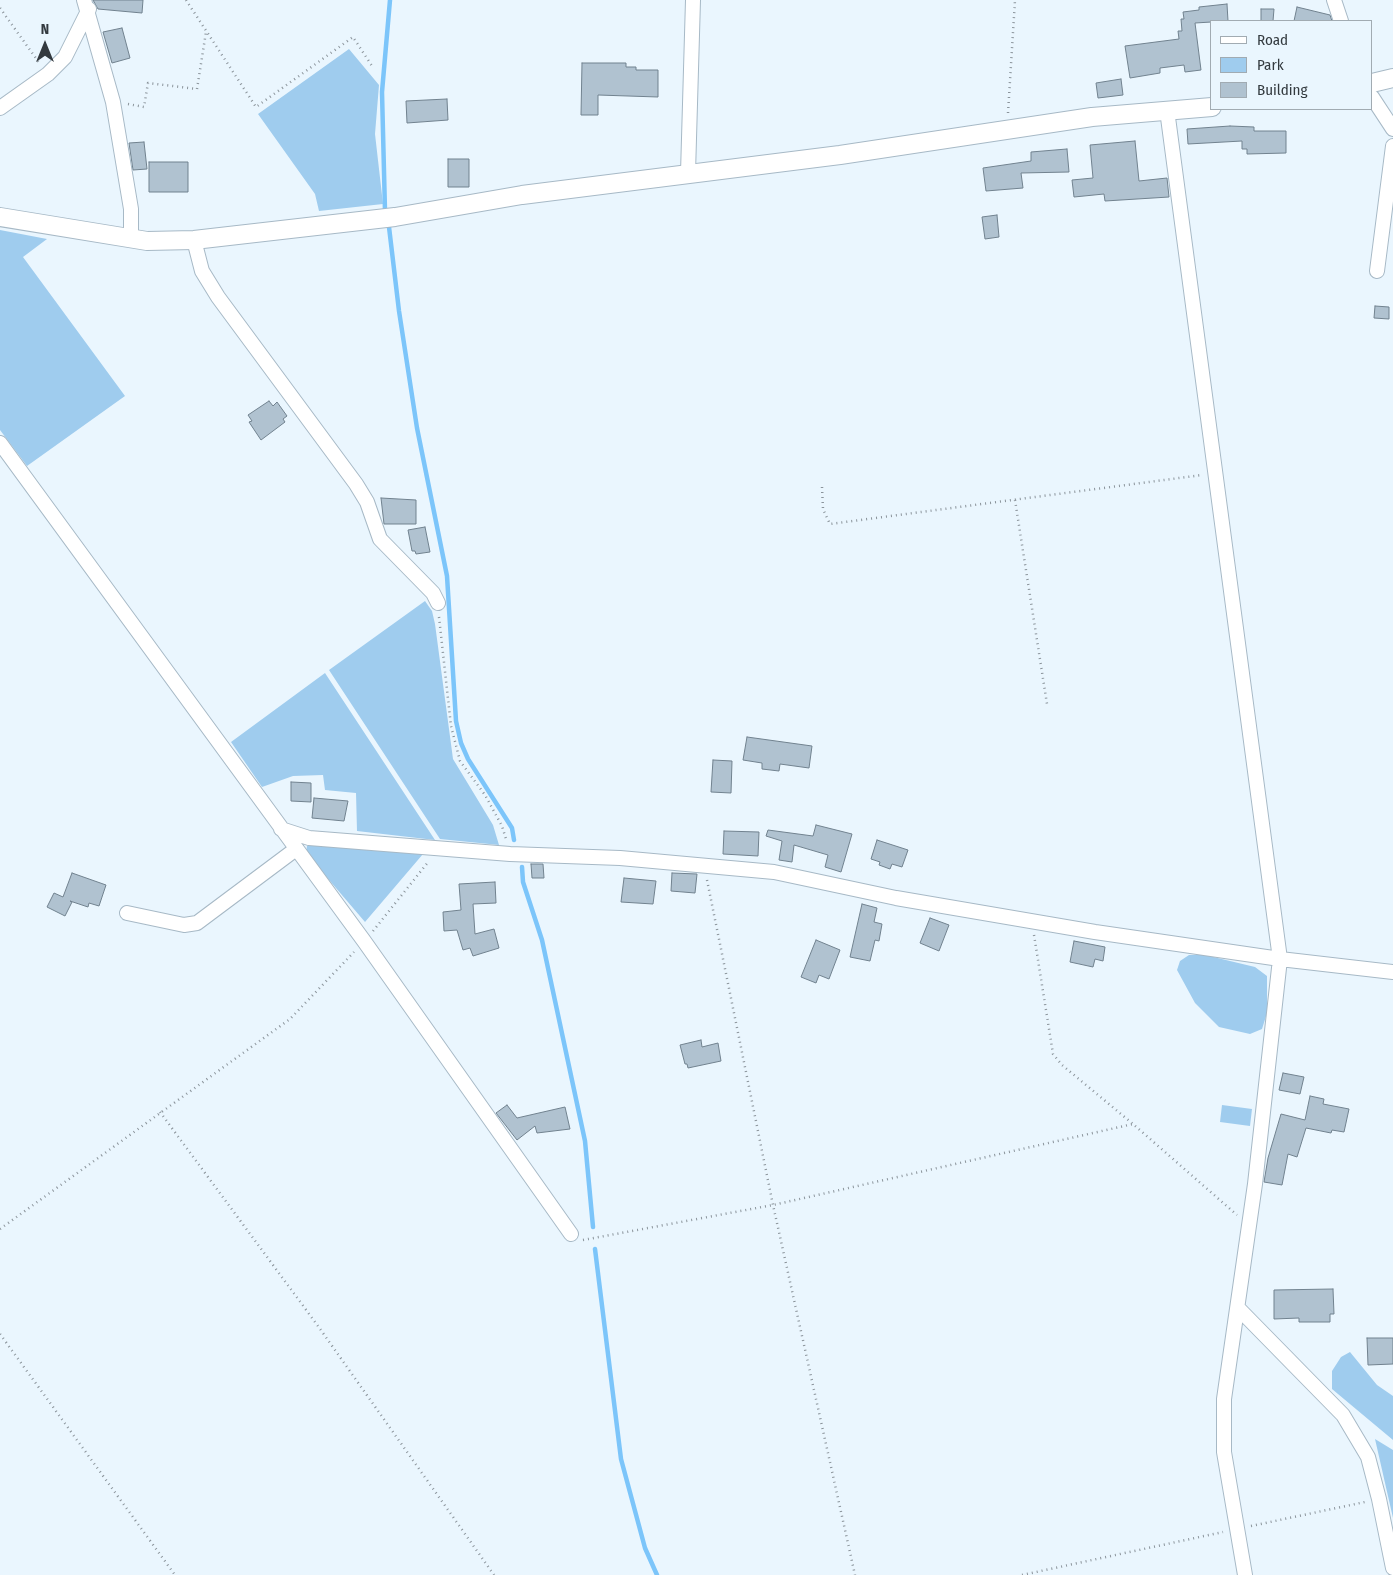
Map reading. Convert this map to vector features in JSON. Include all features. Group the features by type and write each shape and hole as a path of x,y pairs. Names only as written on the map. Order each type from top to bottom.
{"street":[{"path":"688,173 693,0"},
{"path":"1334,0 1341,20"},
{"path":"0,108 48,74 65,57 88,4"},
{"path":"88,4 113,102 130,209 131,239"},
{"path":"1373,83 1393,78"},
{"path":"1373,99 1393,130"},
{"path":"0,217 147,242 194,240 395,217 522,194 840,155 1092,117 1210,107"},
{"path":"1167,110 1280,959 1267,1090 1224,1399 1224,1452 1245,1575"},
{"path":"1377,271 1393,146"},
{"path":"194,240 202,271 218,298 356,484 367,502 380,538 433,593 438,603"},
{"path":"0,442 364,941 571,1234"},
{"path":"281,829 308,838 441,847 510,854 705,864 774,872 896,898 1031,921 1280,959 1393,972"},
{"path":"127,913 184,924 197,923 296,849"},
{"path":"1238,1308 1343,1416 1368,1457 1379,1499 1393,1568"}],"path":[{"path":"186,0 256,107 353,37 372,66"},
{"path":"1007,130 1015,0"},
{"path":"0,8 48,74"},
{"path":"113,102 144,107 148,83 197,88 206,30"},
{"path":"822,487 823,509 830,524 1216,473"},
{"path":"1015,500 1047,704"},
{"path":"438,603 451,726 460,761 485,796 502,826 510,854"},
{"path":"0,1229 290,1019 364,941 441,847"},
{"path":"705,864 773,1204 855,1575"},
{"path":"1031,921 1054,1054 1062,1065 1134,1124 1248,1225"},
{"path":"160,1112 318,1326 494,1575"},
{"path":"571,1234 584,1240 773,1204 1134,1124"},
{"path":"0,1334 175,1575"},
{"path":"1022,1575 1379,1499"}],"green space":[{"path":"349,49 379,85 375,134 383,204 319,211 315,194 258,114"},
{"path":"0,230 47,239 23,257 125,396 27,466 0,430"},
{"path":"425,601 432,611 435,624 453,759 493,825 499,845 440,839 329,670"},
{"path":"325,673 435,840 357,831 356,793 325,790 323,775 293,776 262,787 231,742"},
{"path":"313,843 423,854 365,922 306,853 307,846"},
{"path":"1189,955 1205,955 1255,967 1267,976 1267,1013 1262,1029 1250,1034 1219,1027 1195,1003 1177,970 1180,961"},
{"path":"1222,1105 1252,1109 1250,1126 1220,1122"},
{"path":"1350,1352 1377,1385 1393,1396 1393,1440 1332,1389 1332,1371 1341,1357"},
{"path":"1375,1439 1393,1450 1393,1518"}],"building":[{"path":"93,0 143,0 142,13 98,9"},
{"path":"1227,4 1228,20 1210,20 1210,22 1195,23 1201,70 1185,72 1184,65 1160,68 1160,73 1130,78 1125,46 1179,39 1178,31 1182,31 1181,19 1184,19 1183,12 1199,10 1199,7"},
{"path":"1297,7 1330,15 1332,20 1294,20"},
{"path":"1261,9 1274,9 1273,20 1261,20"},
{"path":"122,28 130,58 112,63 103,32"},
{"path":"582,63 626,63 626,67 636,67 636,70 658,70 658,97 598,95 598,115 581,115"},
{"path":"1121,79 1123,95 1098,98 1096,83"},
{"path":"447,99 448,120 407,123 406,101"},
{"path":"1230,126 1254,127 1254,131 1286,131 1286,153 1247,154 1247,149 1242,149 1242,141 1188,144 1187,129"},
{"path":"1135,141 1139,181 1167,178 1169,197 1105,201 1104,194 1074,197 1072,180 1093,178 1090,145"},
{"path":"144,142 147,169 133,170 129,143"},
{"path":"1067,149 1069,172 1021,173 1023,188 986,191 983,168 1031,161 1031,152"},
{"path":"448,159 469,159 469,187 448,187"},
{"path":"149,162 188,162 188,192 149,192"},
{"path":"997,215 999,237 985,239 982,217"},
{"path":"1375,306 1389,307 1389,319 1374,318"},
{"path":"269,401 273,406 277,402 287,416 283,419 285,422 261,440 249,422 252,421 248,415"},
{"path":"381,498 416,500 416,524 384,524"},
{"path":"425,527 430,552 416,554 415,551 412,551 408,530"},
{"path":"747,737 812,746 809,768 780,764 779,771 762,769 762,763 743,760"},
{"path":"713,760 732,761 731,793 711,792"},
{"path":"291,782 311,783 311,802 291,801"},
{"path":"314,798 348,801 344,821 312,818"},
{"path":"816,825 852,834 841,872 825,867 828,855 794,845 792,862 779,860 782,841 766,836 768,830 813,836"},
{"path":"724,831 759,832 758,856 723,854"},
{"path":"877,840 908,850 902,867 892,864 890,869 879,865 880,862 871,859"},
{"path":"531,864 543,864 544,878 532,878"},
{"path":"72,873 106,885 99,906 89,903 88,907 70,901 72,902 65,916 47,907 54,893 63,897"},
{"path":"672,873 697,874 695,893 671,891"},
{"path":"624,878 656,881 653,904 621,902"},
{"path":"495,882 496,903 473,904 475,934 494,929 499,948 473,956 470,948 463,950 457,930 444,931 443,912 461,910 459,884"},
{"path":"862,904 877,908 874,922 882,924 879,941 875,940 870,961 850,957"},
{"path":"930,918 949,925 939,951 920,943"},
{"path":"816,940 840,950 829,979 819,975 816,983 801,977"},
{"path":"1074,941 1105,947 1103,961 1095,959 1093,967 1070,962"},
{"path":"701,1040 702,1047 718,1043 721,1061 688,1068 687,1064 685,1064 680,1045"},
{"path":"1283,1073 1304,1077 1300,1094 1279,1090"},
{"path":"1310,1096 1324,1099 1323,1104 1349,1109 1344,1132 1332,1130 1331,1133 1306,1128 1297,1157 1288,1154 1282,1185 1264,1182 1268,1158 1281,1114 1305,1120"},
{"path":"507,1105 517,1118 565,1107 570,1129 537,1133 535,1126 517,1140 496,1113"},
{"path":"1333,1289 1334,1314 1330,1314 1330,1322 1299,1322 1299,1318 1274,1319 1274,1290"},
{"path":"1367,1338 1393,1338 1393,1364 1368,1365"}],"waterway":[{"path":"385,211 382,92 390,0"},
{"path":"389,227 399,311 417,428 447,576 456,721 461,743 468,759 512,828 514,840"},
{"path":"522,867 523,882 542,940 585,1141 593,1227"},
{"path":"595,1249 621,1459 645,1548 657,1575"}]}
